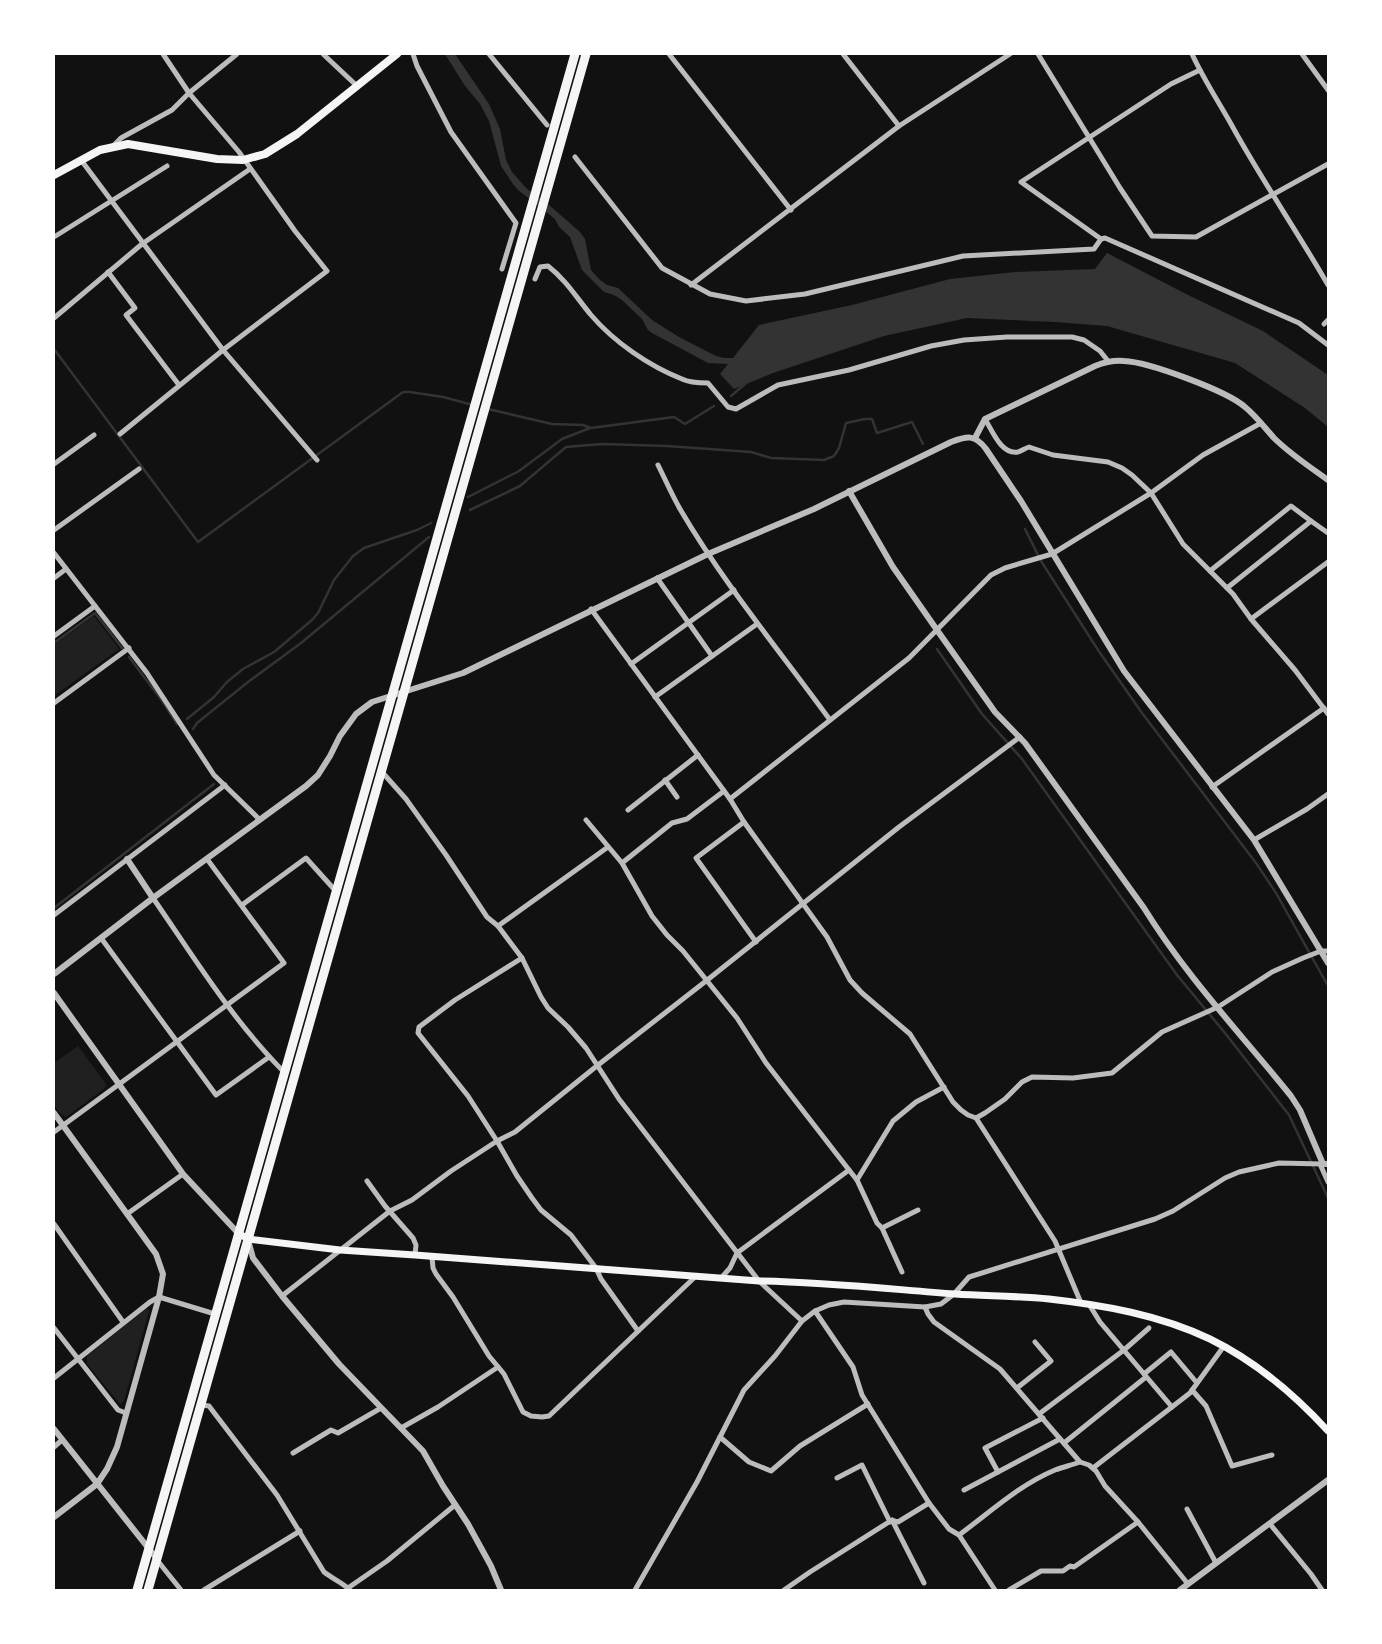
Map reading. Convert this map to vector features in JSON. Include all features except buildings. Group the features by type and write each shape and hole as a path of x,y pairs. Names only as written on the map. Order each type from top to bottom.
{"highway":[{"path":"137,1590 575,54"},
{"path":"148,1590 586,54"}],"main road":[{"path":"54,175 100,150 128,144 205,158 243,160 265,154 297,134 397,54"},
{"path":"238,1233 248,1240 340,1250 759,1281 806,1282 954,1294 1047,1299 1081,1303 1152,1318 1208,1338 1224,1346 1261,1369 1308,1410 1328,1431"}],"street":[{"path":"120,434 223,350 327,271 250,169 189,93 163,54"},
{"path":"113,147 121,138 172,110 189,93 237,54"},
{"path":"323,54 357,86"},
{"path":"413,54 417,66 451,132 516,223 502,269"},
{"path":"489,54 547,124"},
{"path":"669,54 791,210"},
{"path":"843,54 899,126"},
{"path":"691,285 899,126 1010,54"},
{"path":"1038,54 1152,236 1196,237 1328,164"},
{"path":"1192,54 1236,135 1274,193 1328,286"},
{"path":"1302,54 1328,90"},
{"path":"1200,70 1171,84 1021,182 1101,239 1105,238 1299,323 1328,345"},
{"path":"575,157 662,268 710,294 746,301 805,294 964,256 1094,249 1101,239"},
{"path":"81,160 223,350 317,460"},
{"path":"54,237 167,166"},
{"path":"54,318 142,244 250,169"},
{"path":"535,279 540,268 548,266 572,288 592,315 630,350 683,380 708,383 728,407 736,409 778,385 849,370 931,346 964,340 1007,337 1072,337 1084,340 1100,351 1108,361"},
{"path":"108,272 135,308 126,315 179,385"},
{"path":"975,438 985,419 1108,361 1126,361 1142,364 1229,397 1244,406 1282,444 1328,480"},
{"path":"985,419 1002,446 1009,451 1018,452 1029,447 1053,455 1108,462 1132,475 1151,493 1183,544 1227,588 1295,670 1328,714"},
{"path":"730,800 909,658 991,575 1005,568 1052,554 1151,493 1203,455 1261,423"},
{"path":"54,464 94,436"},
{"path":"54,974 153,898 306,786 318,775 340,736 356,714 372,702 463,672 708,554 814,509 951,442 963,438 975,438 986,449 1016,493 1124,671 1254,840 1328,963"},
{"path":"658,465 679,508 708,554 757,624 830,720"},
{"path":"54,530 139,469"},
{"path":"849,491 893,567 995,712 1018,738 1144,908 1168,945 1216,1007 1291,1096 1300,1110 1328,1182"},
{"path":"1210,571 1291,506 1328,532"},
{"path":"1227,588 1312,521"},
{"path":"54,553 129,648 179,720 214,775 260,819"},
{"path":"1251,619 1328,562"},
{"path":"54,578 66,569"},
{"path":"657,578 712,656"},
{"path":"631,664 734,590"},
{"path":"54,636 95,606"},
{"path":"592,610 724,790 744,822 804,904 827,937 850,980 862,994 910,1034 961,1110 976,1118 1055,1241 1081,1303"},
{"path":"655,697 757,624"},
{"path":"54,703 129,648"},
{"path":"1212,787 1324,708"},
{"path":"282,1296 390,1211 412,1200 451,1170 515,1132 899,827 1018,738"},
{"path":"628,810 698,755"},
{"path":"382,772 412,807 487,917 498,926 522,958 548,1008 568,1027 598,1065 619,1099 759,1281 802,1321"},
{"path":"665,780 677,797"},
{"path":"54,915 225,785"},
{"path":"622,863 672,823 687,819 724,790"},
{"path":"1254,840 1307,809 1328,794"},
{"path":"586,820 622,863 652,916 683,951 748,1034 766,1063 857,1180 902,1272"},
{"path":"744,822 696,858 756,942"},
{"path":"498,926 608,848"},
{"path":"242,905 306,858 333,888 337,889"},
{"path":"127,859 226,1005 269,1057 285,1073"},
{"path":"54,1132 284,964 207,859"},
{"path":"101,938 216,1095 269,1057"},
{"path":"976,1118 1005,1099 1022,1082 1032,1077 1073,1078 1112,1074 1162,1032 1216,1007 1272,972 1305,957 1322,952"},
{"path":"522,958 455,1000 419,1027 418,1033 460,1085 532,1198 542,1210 571,1235 596,1268 601,1279 638,1331"},
{"path":"54,993 183,1174 238,1233"},
{"path":"857,1180 892,1121 916,1102 944,1087"},
{"path":"54,1113 160,1262 163,1274 159,1297 126,1414 116,1447 107,1468 97,1484 54,1517"},
{"path":"636,1590 697,1482 744,1390 775,1356 802,1321 815,1312 829,1305 844,1302 925,1307 941,1304 954,1294 969,1277 1155,1219 1173,1211 1225,1178 1239,1172 1279,1164 1322,1164"},
{"path":"721,1278 730,1268 737,1253 850,1170"},
{"path":"127,1214 183,1174"},
{"path":"366,1181 413,1238 416,1245 414,1254"},
{"path":"882,1228 918,1210"},
{"path":"54,1224 123,1322"},
{"path":"248,1240 253,1258 282,1296 339,1364 423,1451 468,1524 487,1558 501,1590"},
{"path":"432,1257 433,1268 436,1274 504,1374 523,1412 531,1416 542,1417 547,1416 696,1276"},
{"path":"54,1378 123,1322 159,1297 216,1314"},
{"path":"1090,1306 1100,1322 1172,1407"},
{"path":"925,1307 934,1322 994,1364 1080,1462 1096,1471 1104,1486 1138,1522 1188,1584"},
{"path":"815,1312 853,1367 862,1395 930,1503 949,1529 959,1535 995,1590"},
{"path":"54,1328 118,1410 126,1414"},
{"path":"998,1472 986,1448 1041,1416 1149,1328"},
{"path":"1017,1388 1051,1361 1035,1342"},
{"path":"1093,1468 1192,1390 1224,1346"},
{"path":"1064,1444 1145,1376 1170,1352 1198,1383"},
{"path":"401,1428 438,1407 498,1367"},
{"path":"1192,1390 1206,1406 1232,1466 1272,1455"},
{"path":"202,1404 212,1410 277,1495 324,1572 349,1589 387,1561 455,1505"},
{"path":"720,1437 749,1462 771,1471 800,1446 868,1404"},
{"path":"293,1453 331,1430 338,1433 380,1408"},
{"path":"54,1430 181,1590"},
{"path":"964,1490 1060,1439"},
{"path":"54,1447 62,1440"},
{"path":"959,1535 1013,1494 1054,1470 1080,1462"},
{"path":"837,1478 862,1465 924,1583"},
{"path":"1180,1590 1328,1480"},
{"path":"784,1590 891,1521 898,1522 930,1503"},
{"path":"1187,1509 1216,1563"},
{"path":"1009,1590 1041,1571 1063,1571 1070,1566 1074,1567 1138,1522"},
{"path":"1270,1524 1322,1590"},
{"path":"204,1590 300,1531"}],"shaded area":[{"path":"445,54 455,54 489,104 500,129 506,160 512,172 527,189 549,205 580,232 585,239 591,270 607,285 618,288 652,320 679,337 716,356 733,358 759,325 852,305 950,279 1015,272 1095,269 1107,253 1263,331 1328,375 1328,427 1305,408 1235,363 1107,326 1055,322 967,318 884,336 773,373 734,389 720,374 728,364 708,363 652,333 648,330 642,319 622,300 604,292 582,270 570,237 559,227 555,219 518,190 501,166 489,121 480,104 465,86"},
{"path":"94,616 119,649 54,696 54,645"},
{"path":"78,1046 106,1084 105,1088 66,1117 60,1113 54,1101 54,1063"},
{"path":"147,1308 149,1311 124,1401 120,1404 87,1364 87,1356"}],"waterway":[{"path":"54,349 198,542 403,392 443,397 473,405"},
{"path":"731,396 745,384"},
{"path":"488,409 552,424 583,425 591,428 674,417 685,424 714,406"},
{"path":"470,510 520,486 566,447 602,444 667,446 751,452 771,458 824,460 834,456 839,448 846,423 865,419 872,419 877,433 912,422 923,444"},
{"path":"468,497 519,471 562,439 590,428"},
{"path":"187,719 214,697 227,682 243,669 274,652 312,620 318,613 334,580 353,556 364,548 417,530 431,523"},
{"path":"1025,529 1041,561 1098,650 1142,713 1256,863 1276,893 1328,986"},
{"path":"193,729 197,723 301,643 429,537"},
{"path":"54,643 95,613 122,648"},
{"path":"937,649 982,714 1022,759 1177,975 1289,1115 1328,1198"},
{"path":"129,657 177,724"},
{"path":"54,908 214,784"}]}
